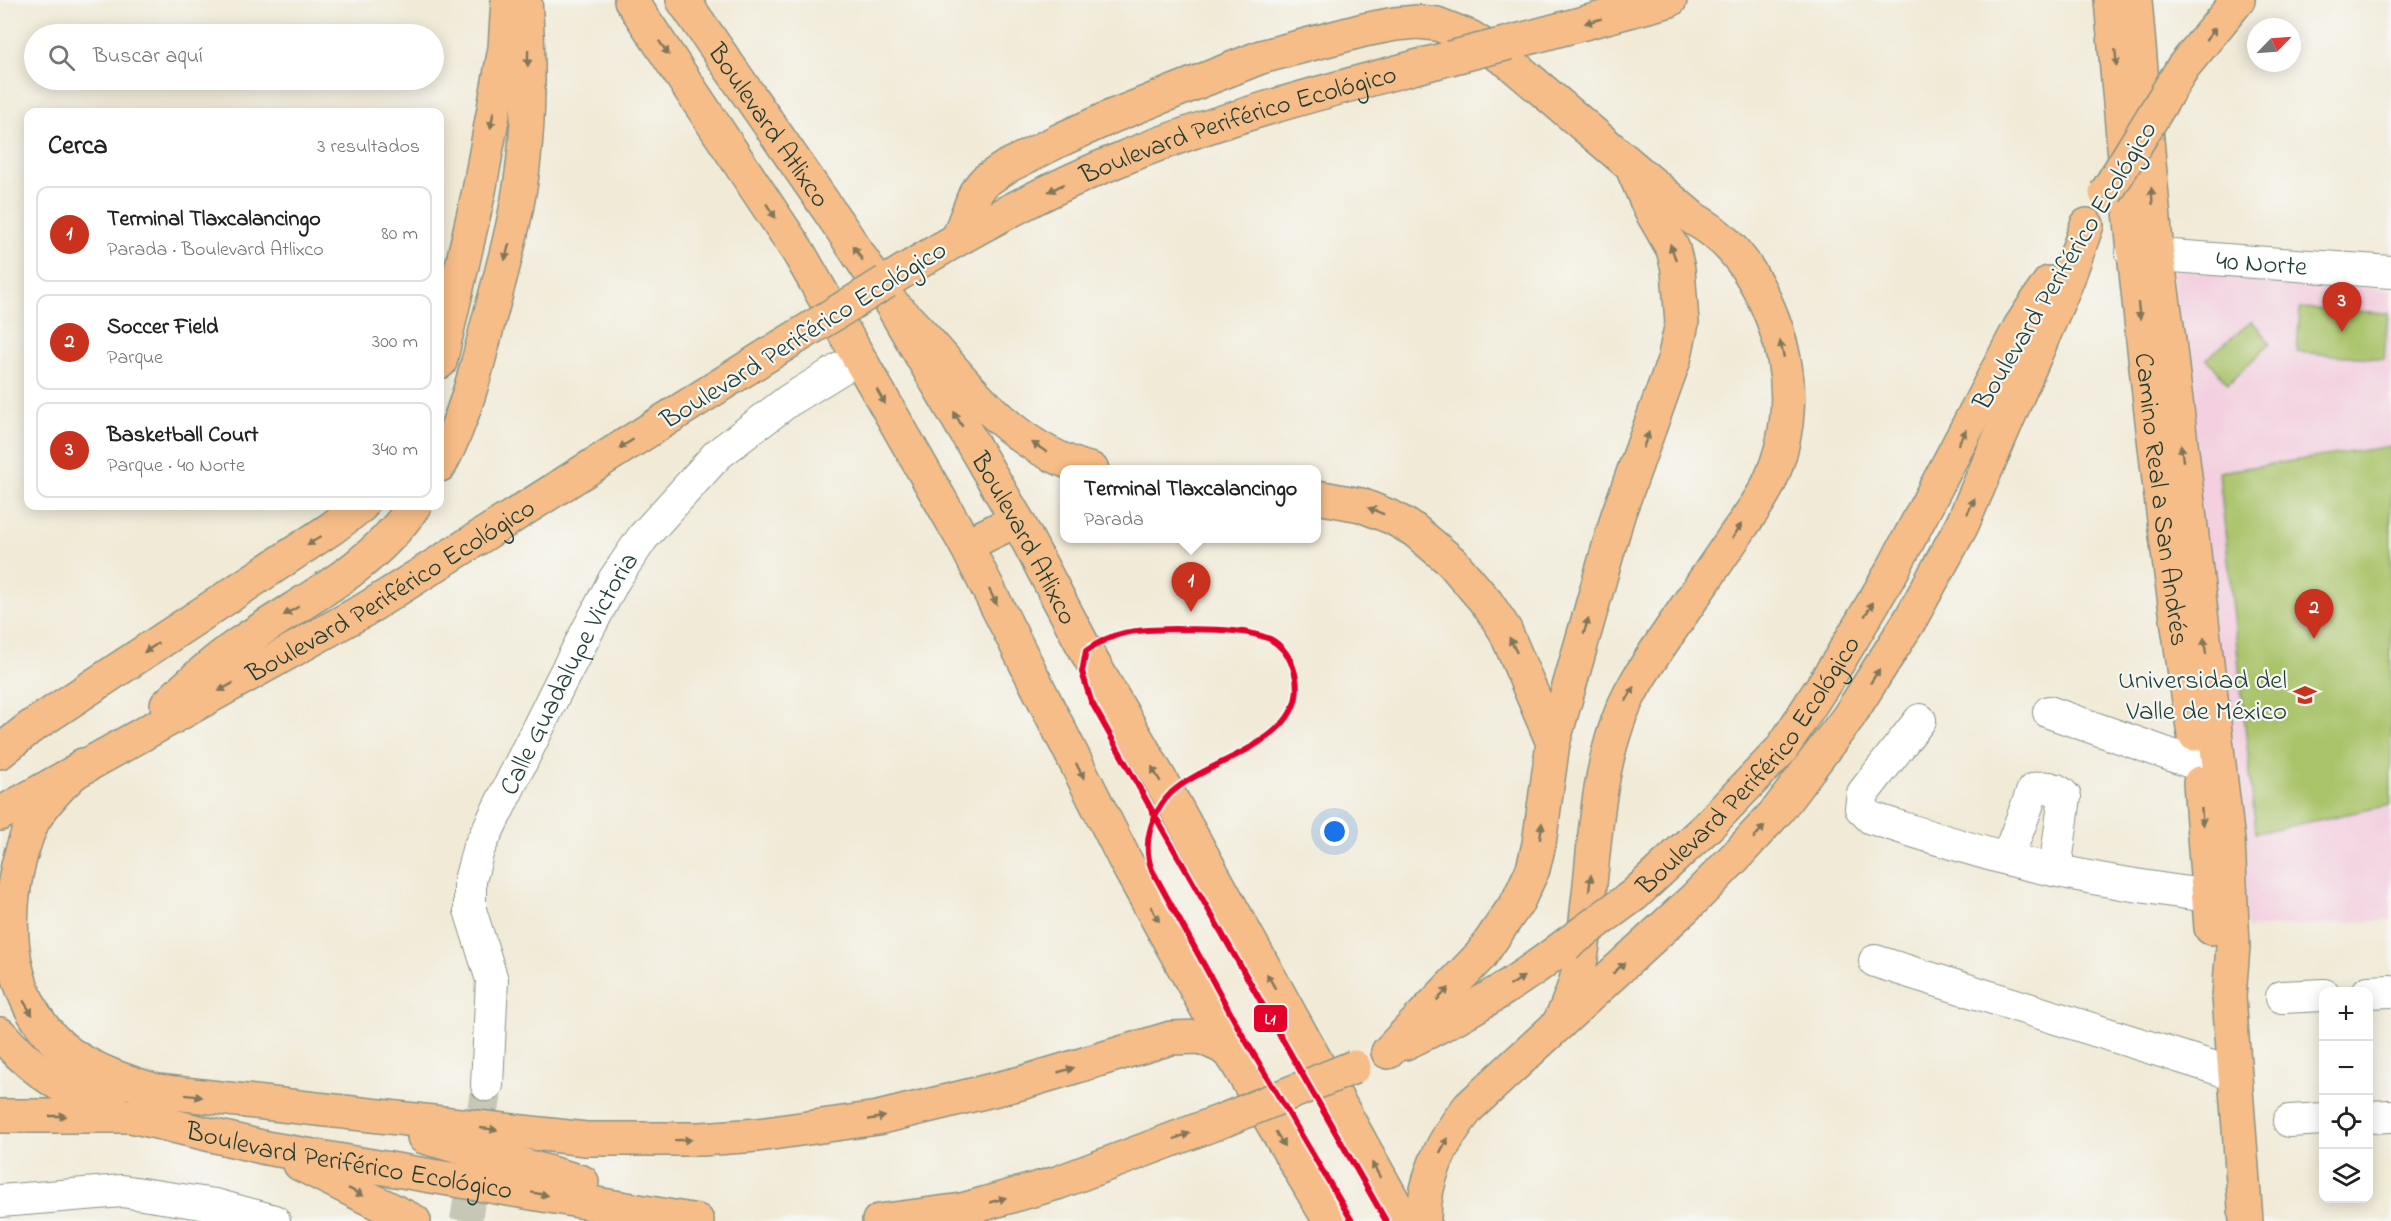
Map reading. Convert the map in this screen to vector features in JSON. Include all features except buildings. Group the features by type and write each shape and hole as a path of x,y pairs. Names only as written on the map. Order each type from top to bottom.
{"main road":[{"path":"444,345 482,180 505,48 508,0"},
{"path":"444,456 457,428 473,378 511,237 518,196 528,91 529,44 525,0"},
{"name":"Boulevard Atlixco","path":"631,0 681,72 799,253 966,545 1126,862 1233,1056 1330,1221"},
{"name":"Boulevard Atlixco","path":"682,0 890,302 1017,520 1086,651 1404,1221"},
{"name":"Boulevard Periférico Ecológico","path":"0,814 83,765 366,609 913,264 959,236 1060,185 1129,156 1281,104 1670,0"},
{"name":"Camino Real a San Andrés","path":"2111,0 2145,254 2168,333 2228,841 2213,940 2229,997 2246,1221"},
{"name":"Camino Real a San Andrés","path":"2135,0 2145,254 2177,629 2219,897"},
{"name":"Boulevard Periférico Ecológico","path":"879,1221 962,1210 1058,1183 1224,1120 1354,1067 1458,1018 1496,995 1530,973 1634,895 1707,827 1781,750 1892,571 2020,327 2087,225 2183,67 2238,0"},
{"path":"959,236 976,192 985,181 1024,157 1113,116 1261,57 1395,24 1437,24 1470,37 1508,61 1694,219 1711,228 1739,256 1755,278 1779,338 1789,388 1785,430 1768,484 1652,657 1625,703 1617,724 1600,790 1582,962 1570,1002 1560,1021"},
{"path":"1388,1052 1481,955 1518,902 1533,869 1539,844 1553,743 1618,515 1674,360 1682,323 1678,269 1673,249 1650,209 1632,166"},
{"path":"1424,1221 1427,1192 1438,1155 1457,1122 1482,1094 1694,899 1737,855 1778,810 1849,716 1910,620 1962,525 2067,281 2087,225"},
{"path":"890,302 914,324 968,390 993,414 1054,456 1078,465"},
{"path":"1321,498 1361,505 1393,518 1414,530 1452,562 1487,603 1505,630 1553,743"},
{"path":"0,752 47,717 356,510"},
{"path":"142,733 166,706 219,659 268,625 319,595 364,560 389,537 411,510"},
{"path":"966,545 1017,520"},
{"path":"83,765 57,789 31,824 19,847 6,892 3,939 6,957 19,993 39,1025 53,1040 84,1063 139,1086 187,1096 586,1139 701,1139 808,1129 878,1118 1021,1083 1171,1038 1201,1037 1223,1047 1233,1056"},
{"path":"0,1034 34,1068 54,1083 88,1100 131,1116"},
{"path":"347,1113 622,1194 697,1221"},
{"name":"Boulevard Periférico Ecológico","path":"0,1116 131,1116 266,1148 697,1221"},
{"path":"266,1148 414,1221"}],"street":[{"name":"40 Norte","path":"2145,254 2391,272"},
{"name":"Calle Guadalupe Victoria","path":"487,1085 492,980 470,910 470,881 478,850 560,683 614,580 643,537 717,455 788,401 858,358"},
{"path":"2049,712 2199,765"},
{"path":"1920,720 1863,792 1861,808 1871,818 2007,859 2055,870 2219,897"},
{"path":"2007,859 2033,790 2050,788 2060,791 2065,797 2055,870"},
{"path":"1875,961 2222,1070 2235,1078"},
{"path":"2373,992 2391,991"},
{"path":"2282,998 2319,995"},
{"path":"2373,1117 2391,1116"},
{"path":"2289,1120 2319,1119"},
{"path":"0,1201 122,1191 215,1205 274,1221"}],"shaded area":[{"name":"Universidad del Valle de México","path":"2172,269 2391,290 2391,920 2247,928"}],"green space":[{"path":"2300,308 2388,313 2384,359 2297,352"},
{"path":"2252,321 2270,343 2228,384 2207,358"},
{"path":"2391,446 2391,805 2256,833 2219,472"}],"tunnel":[{"path":"466,1221 487,1085"}],"transit line":[{"name":"L1","path":"1175,629 1236,631 1260,635 1274,641 1287,655 1293,667 1297,692 1290,713 1276,730 1256,744 1188,780 1168,796 1155,816 1091,701 1082,672 1086,651 1108,638 1128,632 1175,629"},
{"name":"L1","path":"1155,816 1386,1221"},
{"name":"L1","path":"1155,816 1148,843 1148,856 1152,870 1243,1036 1352,1221"}],"place":[{"name":"Basketball Court","path":"2342,332"},
{"name":"Terminal Tlaxcalancingo","path":"1191,612"},
{"name":"Soccer Field","path":"2314,639"},
{"name":"Universidad del Valle de México","path":"2305,695"}]}
